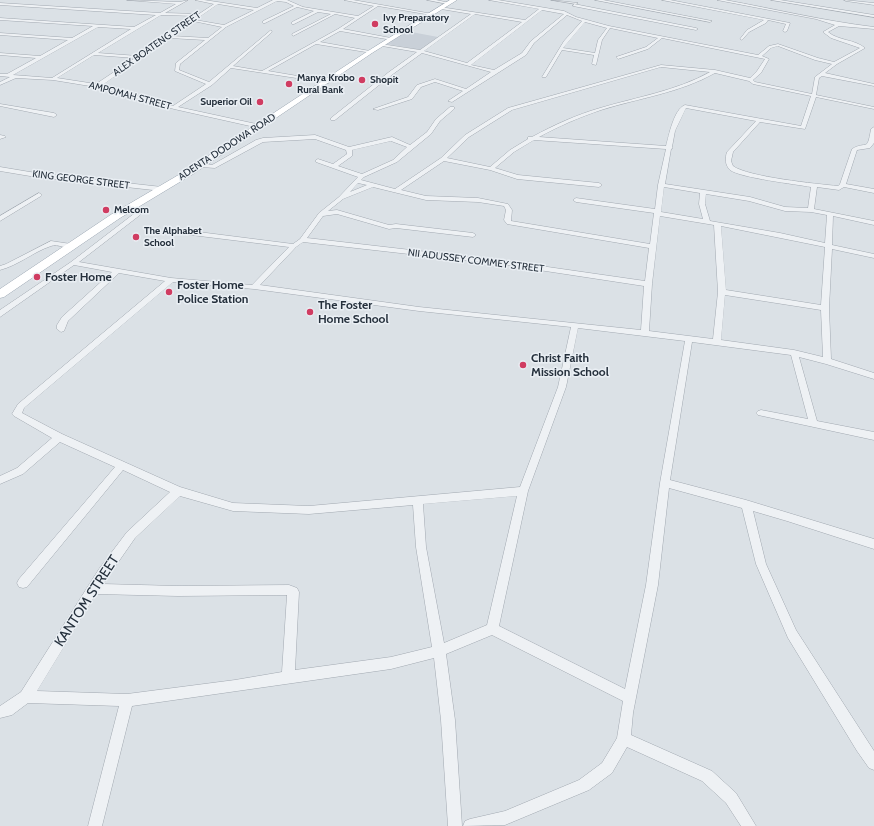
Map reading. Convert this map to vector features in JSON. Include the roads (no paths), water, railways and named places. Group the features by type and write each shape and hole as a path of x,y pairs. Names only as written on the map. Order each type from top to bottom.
{"main road":[{"name":"ADENTA DODOWA ROAD","path":"0,294 72,246 201,165 382,44 448,4"}],"street":[{"path":"123,4 128,0 180,3"},
{"path":"53,79 135,28 186,0"},
{"path":"197,0 256,9"},
{"path":"210,84 187,76 176,70 179,62 225,26 256,9 277,0 296,6 359,17"},
{"path":"346,0 431,14"},
{"path":"365,3 370,0"},
{"path":"429,0 448,4 475,13 526,21"},
{"path":"491,0 565,13 584,21 608,27 766,58 766,61 759,72 751,80"},
{"path":"520,5 527,0"},
{"path":"553,0 693,32"},
{"path":"450,101 465,90 518,59 524,54 532,42 581,0"},
{"path":"597,0 712,20 693,32 683,41"},
{"path":"664,0 788,23 785,31"},
{"path":"719,0 816,18 868,32"},
{"path":"773,0 874,16"},
{"path":"846,0 874,4"},
{"name":"ALEX BOATENG STREET","path":"97,86 217,3"},
{"path":"0,4 159,14 199,15"},
{"path":"263,72 339,30 377,5"},
{"path":"264,22 296,6"},
{"path":"112,11 117,7"},
{"path":"468,65 541,9"},
{"path":"293,23 317,10"},
{"path":"719,15 724,11"},
{"path":"293,36 335,13"},
{"path":"333,119 391,73 475,13"},
{"path":"0,19 135,28"},
{"path":"191,20 225,26"},
{"path":"742,39 748,31 766,20"},
{"path":"544,76 561,49 584,21"},
{"path":"645,333 648,284 661,185 670,148 672,131 678,116 685,106 803,128 814,95 817,77 835,63 863,48 857,44 824,32 838,24 874,28"},
{"path":"8,75 98,25"},
{"path":"594,64 600,40 608,27"},
{"path":"339,30 391,39"},
{"path":"174,108 210,84 271,31"},
{"path":"0,34 73,39"},
{"path":"167,37 209,39"},
{"path":"618,58 646,48 661,37"},
{"path":"316,43 370,52"},
{"path":"382,44 422,52 496,72"},
{"path":"759,56 770,47 778,45 835,63"},
{"path":"561,49 596,54"},
{"path":"438,56 443,53"},
{"path":"0,54 42,57"},
{"path":"93,54 140,57"},
{"path":"396,191 442,159 467,136 510,108 661,66 715,71 751,80 752,83 762,86 874,108"},
{"path":"231,67 327,82"},
{"path":"491,169 530,138 560,124 600,109 681,87 699,80 715,71"},
{"name":"AMPOMAH STREET","path":"0,74 53,79 97,86 174,108 259,126"},
{"path":"821,74 874,84"},
{"path":"0,84 15,76"},
{"path":"376,109 410,98 419,86 434,81 465,90"},
{"path":"0,105 54,115"},
{"path":"254,287 294,246 302,240 320,214 341,198 356,181 362,176 395,161 429,133 438,120 452,108"},
{"path":"760,119 730,152 728,158 731,167 738,171 751,174 814,185 839,188 843,186 874,191"},
{"path":"862,149 868,147 872,142 874,133"},
{"path":"201,165 212,168 258,141 263,140 315,137 349,149 392,139 411,147"},
{"path":"530,138 670,148"},
{"path":"335,165 350,155 349,149"},
{"path":"843,186 855,149 873,152"},
{"path":"442,159 491,169 519,177 599,185"},
{"path":"318,161 335,165 362,176"},
{"name":"KING GEORGE STREET","path":"0,169 36,175 162,189"},
{"path":"356,181 426,198 478,200 502,204 506,205 509,210 507,220 509,223 654,247"},
{"path":"341,198 372,185"},
{"path":"661,185 750,199 785,209 811,210 874,223"},
{"path":"811,210 814,185"},
{"path":"703,192 702,204 707,222"},
{"path":"2,216 39,195"},
{"path":"576,200 717,223 828,245 874,256"},
{"path":"0,314 73,263 138,214 139,211 136,206"},
{"path":"320,214 336,212 389,227 396,226 473,235"},
{"path":"827,361 825,308 830,214"},
{"path":"717,223 722,292 717,342"},
{"path":"175,231 294,246"},
{"name":"NII ADUSSEY COMMEY STREET","path":"302,240 506,263 648,284"},
{"path":"0,268 8,266 52,243 72,246"},
{"path":"73,263 171,280 254,287 419,308 689,338 794,353 827,361 874,376"},
{"path":"61,329 61,325 65,319 117,271"},
{"path":"171,280 19,409 17,414 60,437 178,491 238,508 309,510 523,492"},
{"path":"722,292 825,308"},
{"path":"492,629 523,492 562,387 575,325"},
{"path":"470,826 507,822 584,785 606,768 616,755 624,739 630,698 652,585 665,483 689,338"},
{"path":"794,353 813,422"},
{"path":"762,413 813,422 874,436"},
{"path":"0,480 20,471 60,437"},
{"path":"23,582 121,466"},
{"path":"665,483 746,504 874,544"},
{"name":"KANTOM STREET","path":"0,712 7,710 26,697 94,589 131,535 178,491"},
{"path":"418,501 421,547 439,651 448,720 455,826"},
{"path":"746,504 761,564 792,634 874,763"},
{"path":"94,589 178,591 289,590 293,592 288,676"},
{"path":"26,697 127,700 235,686 288,676 391,662 439,651 492,629 630,698"},
{"path":"95,826 127,700"},
{"path":"624,739 707,776 731,798 749,826"}],"place":[{"name":"Ivy Preparatory School","path":"375,24"},
{"name":"Shopit","path":"362,80"},
{"name":"Manya Krobo Rural Bank","path":"289,84"},
{"name":"Superior Oil","path":"260,102"},
{"name":"Melcom","path":"106,210"},
{"name":"The Alphabet School","path":"136,237"},
{"name":"Foster Home","path":"37,277"},
{"name":"Foster Home Police Station","path":"169,292"},
{"name":"The Foster Home School","path":"310,312"},
{"name":"Christ Faith Mission School","path":"523,365"}]}
